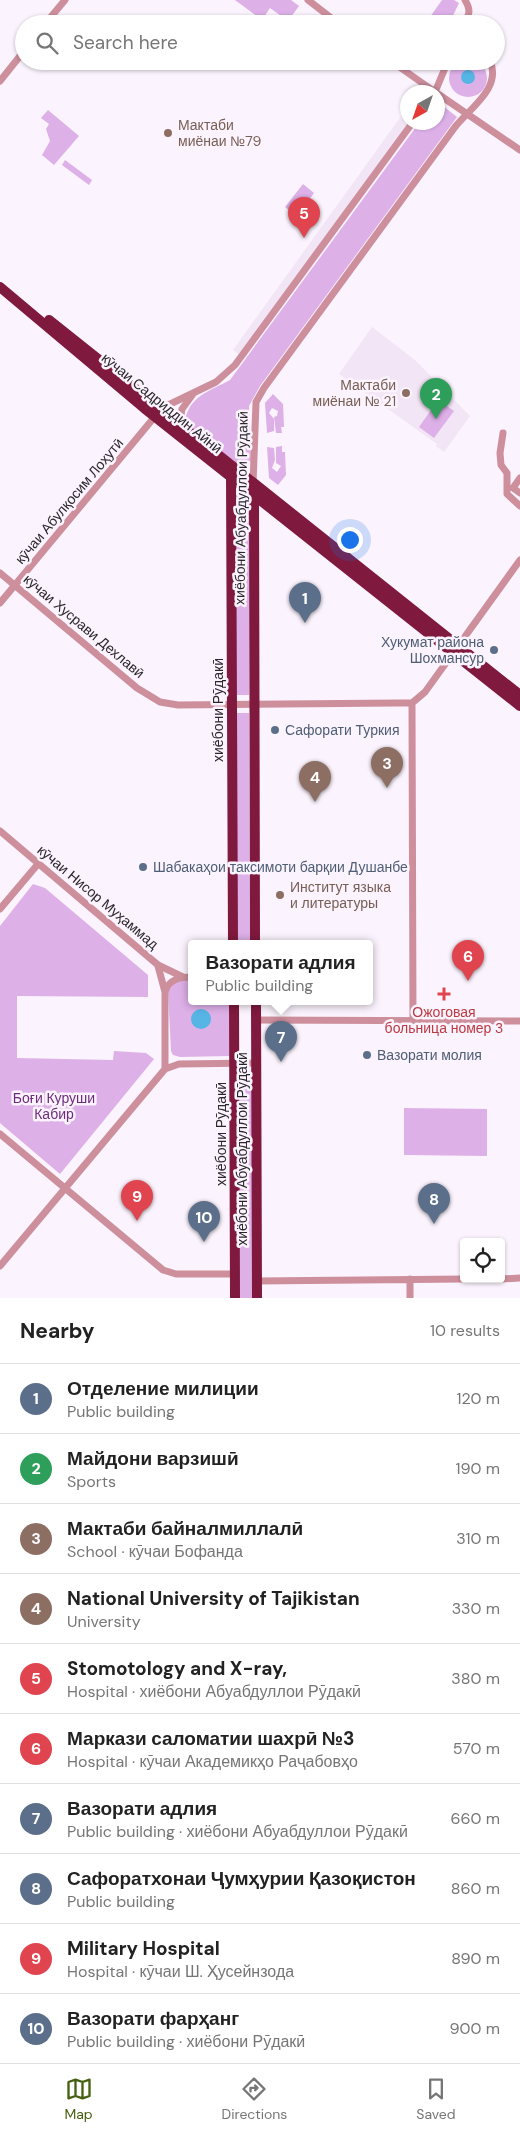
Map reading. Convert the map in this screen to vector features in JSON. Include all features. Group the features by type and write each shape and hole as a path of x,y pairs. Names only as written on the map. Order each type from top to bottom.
{"highway":[{"name":"кӯчаи Садриддин Айнӣ","path":"0,279 118,381"},
{"name":"кӯчаи Садриддин Айнӣ","path":"0,287 455,650 520,706"},
{"name":"кӯчаи Садриддин Айнӣ","path":"179,430 231,477 254,490"},
{"name":"хиёбони Рӯдакӣ","path":"231,477 233,940"},
{"name":"хиёбони Абуабдуллои Рӯдакӣ","path":"254,490 255,940"},
{"name":"кӯчаи Садриддин Айнӣ","path":"455,650 520,695"},
{"name":"хиёбони Рӯдакӣ","path":"234,1005 235,1298"},
{"name":"хиёбони Абуабдуллои Рӯдакӣ","path":"256,1005 256,1298"}],"street":[{"path":"52,15 64,0"},
{"path":"308,0 327,15"},
{"path":"465,0 469,15"},
{"path":"0,81 15,62"},
{"path":"404,70 425,85"},
{"path":"439,85 445,70"},
{"name":"хиёбони Абуабдуллои Рӯдакӣ","path":"254,490 256,402 265,386 466,113 492,84 493,70"},
{"path":"445,99 520,150"},
{"path":"158,413 173,402 193,394 225,376 235,365 407,130"},
{"path":"179,430 182,409 193,394"},
{"name":"кӯчаи Абулқосим Лоҳутӣ","path":"0,603 158,413"},
{"path":"503,433 500,453 502,465 507,473 507,494 520,506"},
{"path":"520,478 513,488 520,493"},
{"path":"232,704 412,703 425,692 520,560"},
{"name":"кӯчаи Хусрави Дехлавӣ","path":"0,573 152,698 173,705 232,704"},
{"path":"412,703 413,1020"},
{"name":"кӯчаи Нисор Муҳаммад","path":"0,831 158,964 183,977 188,977"},
{"path":"0,909 38,864"},
{"path":"158,964 165,992 165,1069"},
{"path":"165,992 170,982 183,977"},
{"path":"256,1020 520,1021"},
{"path":"166,1056 179,1064"},
{"path":"0,1266 165,1069 179,1064 256,1063"},
{"path":"0,1134 163,1270 176,1274 235,1274"},
{"path":"505,1278 520,1278"},
{"path":"410,1279 410,1298"},
{"path":"256,1281 460,1279"}],"shaded area":[{"path":"400,118 400,130 403,130 240,355 233,350"},
{"name":"Мактаби миёнаи № 21","path":"372,327 415,360 470,416 444,452 436,446 437,444 339,374"}],"green space":[{"path":"235,0 291,0 299,6 292,15 280,15 270,8 265,15 255,15"},
{"path":"442,0 454,0 459,3 453,15 431,15"},
{"path":"452,70 485,71 487,78 485,85 475,95 468,97 461,95 451,85 449,78"},
{"path":"445,108 457,117 260,386 249,406 251,460 244,466 237,466 185,421 187,413 196,400 208,391 230,380 414,130 445,130"},
{"path":"48,110 79,136 54,165 42,155 50,141 46,129 49,124 41,118"},
{"path":"65,160 92,180 89,185 62,165"},
{"path":"303,184 314,193 297,216 285,207"},
{"path":"273,394 283,404 284,427 281,427 282,433 276,433 274,417 277,416 278,411 272,408 269,413 274,419 274,431 267,433 265,403"},
{"path":"438,400 454,411 434,438 419,427"},
{"path":"282,446 282,452 285,452 286,475 278,485 269,478 267,447 274,448 275,460 272,468 277,472 281,466 276,463 276,447"},
{"path":"236,494 251,505 249,695 234,695"},
{"path":"235,713 249,713 250,940 236,940"},
{"name":"Боғи Куруши Кабир","path":"33,884 45,888 148,975 148,997 17,996 17,1058 113,1060 114,1051 146,1053 154,1059 60,1174 0,1123 0,926"},
{"path":"188,980 188,1005 229,1005 230,1056 180,1057 173,1055 171,1051 168,991 176,982"},
{"path":"243,1069 249,1070 252,1075 253,1298 239,1298 238,1074"},
{"path":"404,1108 487,1109 487,1156 404,1155"}],"water":[{"path":"465,70 471,70 475,77 471,84 465,84 461,80 461,74"},
{"path":"201,1009 208,1012 211,1019 208,1026 201,1029 194,1026 191,1019 194,1012"}],"place":[{"name":"Мактаби миёнаи №79","path":"168,133"},
{"name":"Stomotology and X-ray,","path":"304,238"},
{"name":"Мактаби миёнаи № 21","path":"406,393"},
{"name":"Майдони варзишӣ","path":"436,419"},
{"name":"Отделение милиции","path":"305,623"},
{"name":"Хукумат района Шохмансур","path":"494,650"},
{"name":"Сафорати Туркия","path":"275,730"},
{"name":"Мактаби байналмиллалӣ","path":"387,788"},
{"name":"National University of Tajikistan","path":"315,802"},
{"name":"Шабакаҳои таксимоти барқии Душанбе","path":"143,867"},
{"name":"Институт языка и литературы","path":"280,895"},
{"name":"Маркази саломатии шахрӣ №3","path":"468,981"},
{"name":"Ожоговая больница номер 3","path":"444,994"},
{"name":"Вазорати молия","path":"367,1055"},
{"name":"Вазорати адлия","path":"281,1062"},
{"name":"Military Hospital","path":"137,1221"},
{"name":"Сафоратхонаи Ҷумҳурии Қазоқистон","path":"434,1224"},
{"name":"Вазорати фарҳанг","path":"204,1242"}]}
